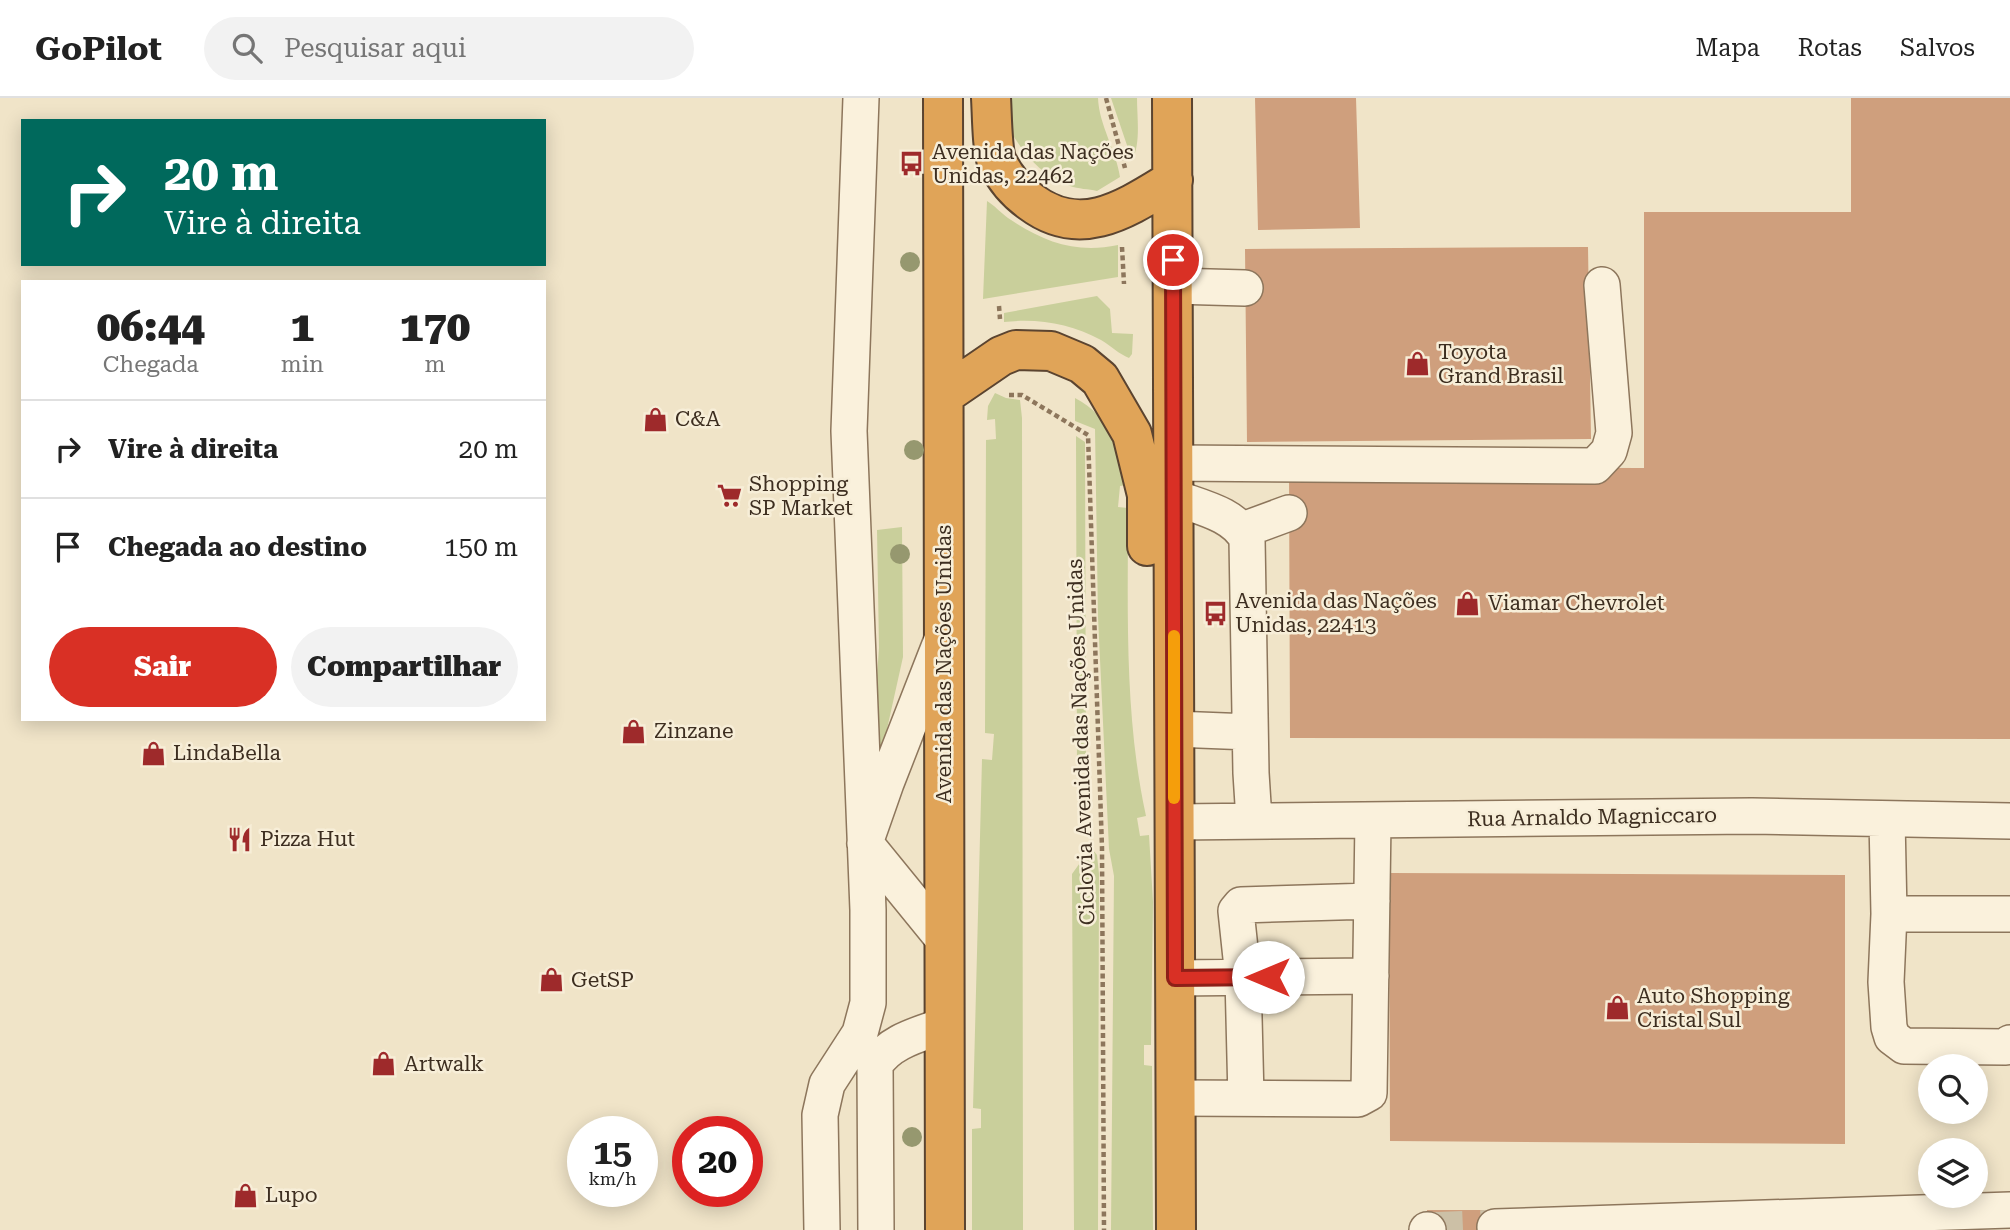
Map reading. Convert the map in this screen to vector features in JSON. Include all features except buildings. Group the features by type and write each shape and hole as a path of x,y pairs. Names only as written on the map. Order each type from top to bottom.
{"highway":[{"name":"Avenida das Nações Unidas","path":"943,98 945,1230"},
{"path":"991,98 996,160 1016,191 1046,214 1076,220 1099,218 1129,207 1173,180"},
{"path":"1172,98 1176,1230"},
{"path":"944,395 1001,356 1016,350 1051,351 1082,364 1100,379 1132,434 1147,495 1148,684 1174,767"}],"street":[{"path":"822,1230 820,1115 827,1084 860,1033 868,1003 865,843 849,431 861,98"},
{"path":"1173,480 1595,466 1609,451 1614,433 1602,285"},
{"path":"1174,286 1245,288"},
{"path":"1173,480 1230,519 1243,530 1247,539 1251,796 1254,820"},
{"path":"1243,530 1289,513"},
{"path":"865,843 944,634"},
{"path":"1174,729 1250,732"},
{"name":"Rua Arnaldo Magniccaro","path":"1175,822 1752,816 2010,821"},
{"path":"1887,819 1889,914 1886,982 1892,1037 1904,1046 2006,1047 2010,1043"},
{"path":"1175,1098 1358,1100 1369,1093 1373,820"},
{"path":"865,843 944,940"},
{"path":"1246,1098 1243,977 1236,911 1241,905 1372,901"},
{"path":"1889,914 2010,914"},
{"path":"1175,978 1371,976"},
{"path":"877,1230 876,1065 886,1052 900,1042 945,1025"},
{"path":"1495,1227 1599,1227 2010,1210"}],"path":[{"name":"Ciclovia Avenida das Nações Unidas","path":"999,306 1003,390 1008,394 1021,395 1088,435 1102,848 1104,1230"}],"green space":[{"path":"997,98 1098,98 1101,118 1120,177 1097,191 1073,187 1056,180 1023,151"},
{"path":"1111,98 1137,98 1138,138 1132,160"},
{"path":"987,201 1034,234 1060,244 1088,248 1118,245 1118,277 983,299"},
{"path":"1097,296 1110,309 1112,333 1133,334 1132,354 1129,358 1101,340 1066,326 1030,321 1004,322 1004,313"},
{"path":"995,393 1020,400 1022,418 1023,1230 972,1230 972,1129 981,1128 981,1109 973,1108 982,759 992,760 994,734 985,733 986,440 996,439 995,419 987,420 988,406"},
{"path":"1075,398 1105,424 1116,447 1128,485 1120,486 1118,507 1128,508 1131,701 1146,816 1137,818 1140,836 1149,835 1153,902 1151,1045 1144,1045 1144,1065 1152,1066 1153,1230 1111,1230 1114,876 1109,849 1098,617 1095,429 1075,421"},
{"path":"1076,436 1085,442 1086,772 1077,772"},
{"path":"902,527 903,657 879,765 873,731 879,648 877,530"},
{"path":"1093,850 1097,855 1099,874 1098,1230 1074,1230 1072,874 1087,853"}],"tunnel":[{"path":"1428,1230 1495,1227"}],"slow traffic":[{"path":"1174,636 1174,798"}],"place":[{"name":"Avenida das Nações Unidas, 22462","path":"912,164"},
{"name":"Toyota Grand Brasil","path":"1418,364"},
{"name":"C&A","path":"655,419"},
{"name":"Shopping SP Market","path":"729,496"},
{"name":"Viamar Chevrolet","path":"1468,603"},
{"name":"Avenida das Nações Unidas, 22413","path":"1215,613"},
{"name":"Zinzane","path":"634,731"},
{"name":"LindaBella","path":"153,753"},
{"name":"Pizza Hut","path":"240,839"},
{"name":"GetSP","path":"551,980"},
{"name":"Auto Shopping Cristal Sul","path":"1617,1008"},
{"name":"Artwalk","path":"384,1064"},
{"name":"Lupo","path":"245,1195"}],"route":[{"path":"1173,260 1175,978 1268,977"}]}
